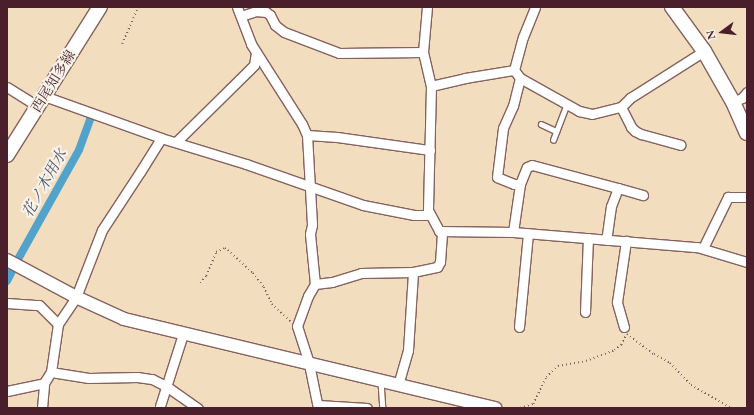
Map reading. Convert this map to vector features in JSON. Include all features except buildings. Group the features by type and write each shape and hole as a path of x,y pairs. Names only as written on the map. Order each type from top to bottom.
{"main road":[{"name":"西尾知多線","path":"7,155 100,7"},
{"path":"672,7 704,52 733,102 747,132"}],"street":[{"path":"236,7 242,12 256,52 302,124 306,135 312,225 310,234 315,284 308,296 298,326 309,364 318,406 367,408"},
{"path":"427,7 423,52 431,86 428,205 429,215 436,228 442,232 513,232 703,248 747,262"},
{"path":"514,70 523,37 535,7"},
{"path":"242,12 266,12 270,15 275,24 284,32 340,53 423,52"},
{"path":"176,142 254,65 256,52"},
{"path":"514,70 520,78 588,114 622,107 630,98 704,52"},
{"path":"431,86 465,78 514,70"},
{"path":"520,78 512,106 503,128 497,177 514,184 520,184"},
{"path":"7,87 41,101 176,142 310,186 362,205 414,215 429,215"},
{"path":"733,102 742,98 747,92"},
{"path":"622,107 631,127 635,131 681,145"},
{"path":"306,135 337,137 430,150"},
{"path":"42,408 44,383 51,372 58,324 76,297 102,230 161,138"},
{"path":"513,232 520,184 527,167 532,165 644,195"},
{"path":"606,240 611,206 618,188"},
{"path":"703,248 728,197 747,197"},
{"path":"315,284 324,284 361,273 413,272 434,268 439,265 442,232"},
{"path":"519,327 528,234"},
{"path":"586,312 588,238"},
{"path":"624,327 617,302 626,241"},
{"path":"7,260 76,297 124,319 496,408"},
{"path":"398,385 408,350 413,272"},
{"path":"7,303 39,305 58,324"},
{"path":"160,406 183,334"},
{"path":"51,372 89,378 137,377 152,379 166,386 198,408"},
{"path":"7,391 44,383"}],"lane":[{"path":"553,140 567,104"},
{"path":"540,124 556,131"},
{"path":"381,381 383,408"}],"path":[{"path":"122,44 138,7"},
{"path":"200,283 206,276 216,252 225,248 260,281 272,304 291,322 298,326"},
{"path":"520,408 533,404 546,378 558,366 586,362 614,350 621,344 627,333 654,354 670,363 691,385 730,408"}],"waterway":[{"name":"花ノ木用水","path":"17,261 79,150 91,117"},
{"name":"花ノ木用水","path":"7,281 13,269"}]}
